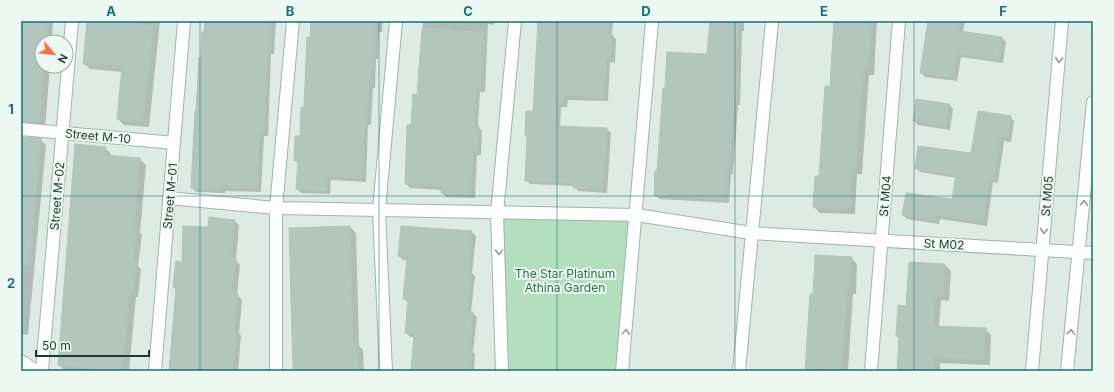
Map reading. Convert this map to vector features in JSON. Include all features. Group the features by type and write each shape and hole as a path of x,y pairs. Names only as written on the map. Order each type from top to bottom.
{"street":[{"name":"Street M-02","path":"42,371 72,21"},
{"name":"Street M-01","path":"155,371 184,21"},
{"path":"276,371 276,208 294,21"},
{"path":"386,371 379,210 396,21"},
{"path":"502,371 497,213 515,21"},
{"path":"622,371 637,215 652,21"},
{"path":"739,371 772,21"},
{"name":"St M04","path":"871,371 899,21"},
{"name":"St M05","path":"1032,371 1062,21"},
{"path":"1067,371 1093,102"},
{"name":"Street M-10","path":"21,129 174,143"},
{"name":"St M02","path":"170,198 276,208 637,215 751,233 1093,253"},
{"path":"21,360 36,371"}],"green space":[{"name":"The Star Platinum Athina Garden","path":"497,213 637,215 622,371 502,371"}],"building":[{"path":"21,21 48,21 47,34 34,34 34,74 43,74 40,123 21,122"},
{"path":"87,21 117,21 154,26 143,122 117,119 122,67 83,64"},
{"path":"205,21 271,21 271,50 268,50 264,133 260,133 257,188 221,187 221,190 191,188 199,58 201,58 202,32 204,32"},
{"path":"311,21 376,21 375,56 373,55 371,85 369,85 367,122 365,122 362,178 327,177 327,191 296,189 298,161 294,161 295,136 300,136 301,107 304,107 307,37 310,37"},
{"path":"538,21 609,21 608,34 612,34 611,59 606,59 604,98 564,96 564,103 557,103 556,126 607,128 603,189 573,188 573,183 525,181 527,136 525,136 526,111 533,111"},
{"path":"710,21 739,21 736,77 738,77 737,102 734,102 729,171 727,170 726,200 654,196 655,171 657,171 667,52 707,54"},
{"path":"834,21 871,21 868,70 863,70 856,169 852,169 850,209 813,207 815,176 819,176 825,86 830,86"},
{"path":"928,21 961,21 959,31 1002,37 999,60 957,54 953,78 920,73"},
{"path":"422,28 484,32 481,88 476,88 475,126 479,126 477,151 473,151 471,195 441,193 441,186 405,184 407,125 411,125 413,94 417,95"},
{"path":"916,99 949,104 946,126 913,121"},
{"path":"978,111 1011,116 1008,138 1000,137 994,180 989,179 983,222 936,215 935,220 902,215 906,193 952,199 956,175 915,169 918,146 971,153"},
{"path":"21,137 41,138 30,265 21,265"},
{"path":"75,144 106,147 105,155 140,158 134,228 136,228 133,262 136,262 133,292 130,292 122,371 97,371 97,369 58,365"},
{"path":"209,217 235,220 231,258 236,259 232,293 238,294 234,330 237,330 233,371 169,371 176,288 173,287 176,261 182,262 183,226 208,227"},
{"path":"350,226 353,343 357,343 358,371 293,371 289,228"},
{"path":"401,226 472,231 468,271 471,271 468,311 473,312 470,371 411,370 414,334 405,333 408,300 403,299 407,257 398,256"},
{"path":"815,255 852,257 850,288 847,288 842,371 805,370 810,294 813,294"},
{"path":"909,262 945,264 944,295 935,295 933,326 986,328 984,360 934,357 933,371 897,371 899,336 896,336 898,305 906,306"}]}
